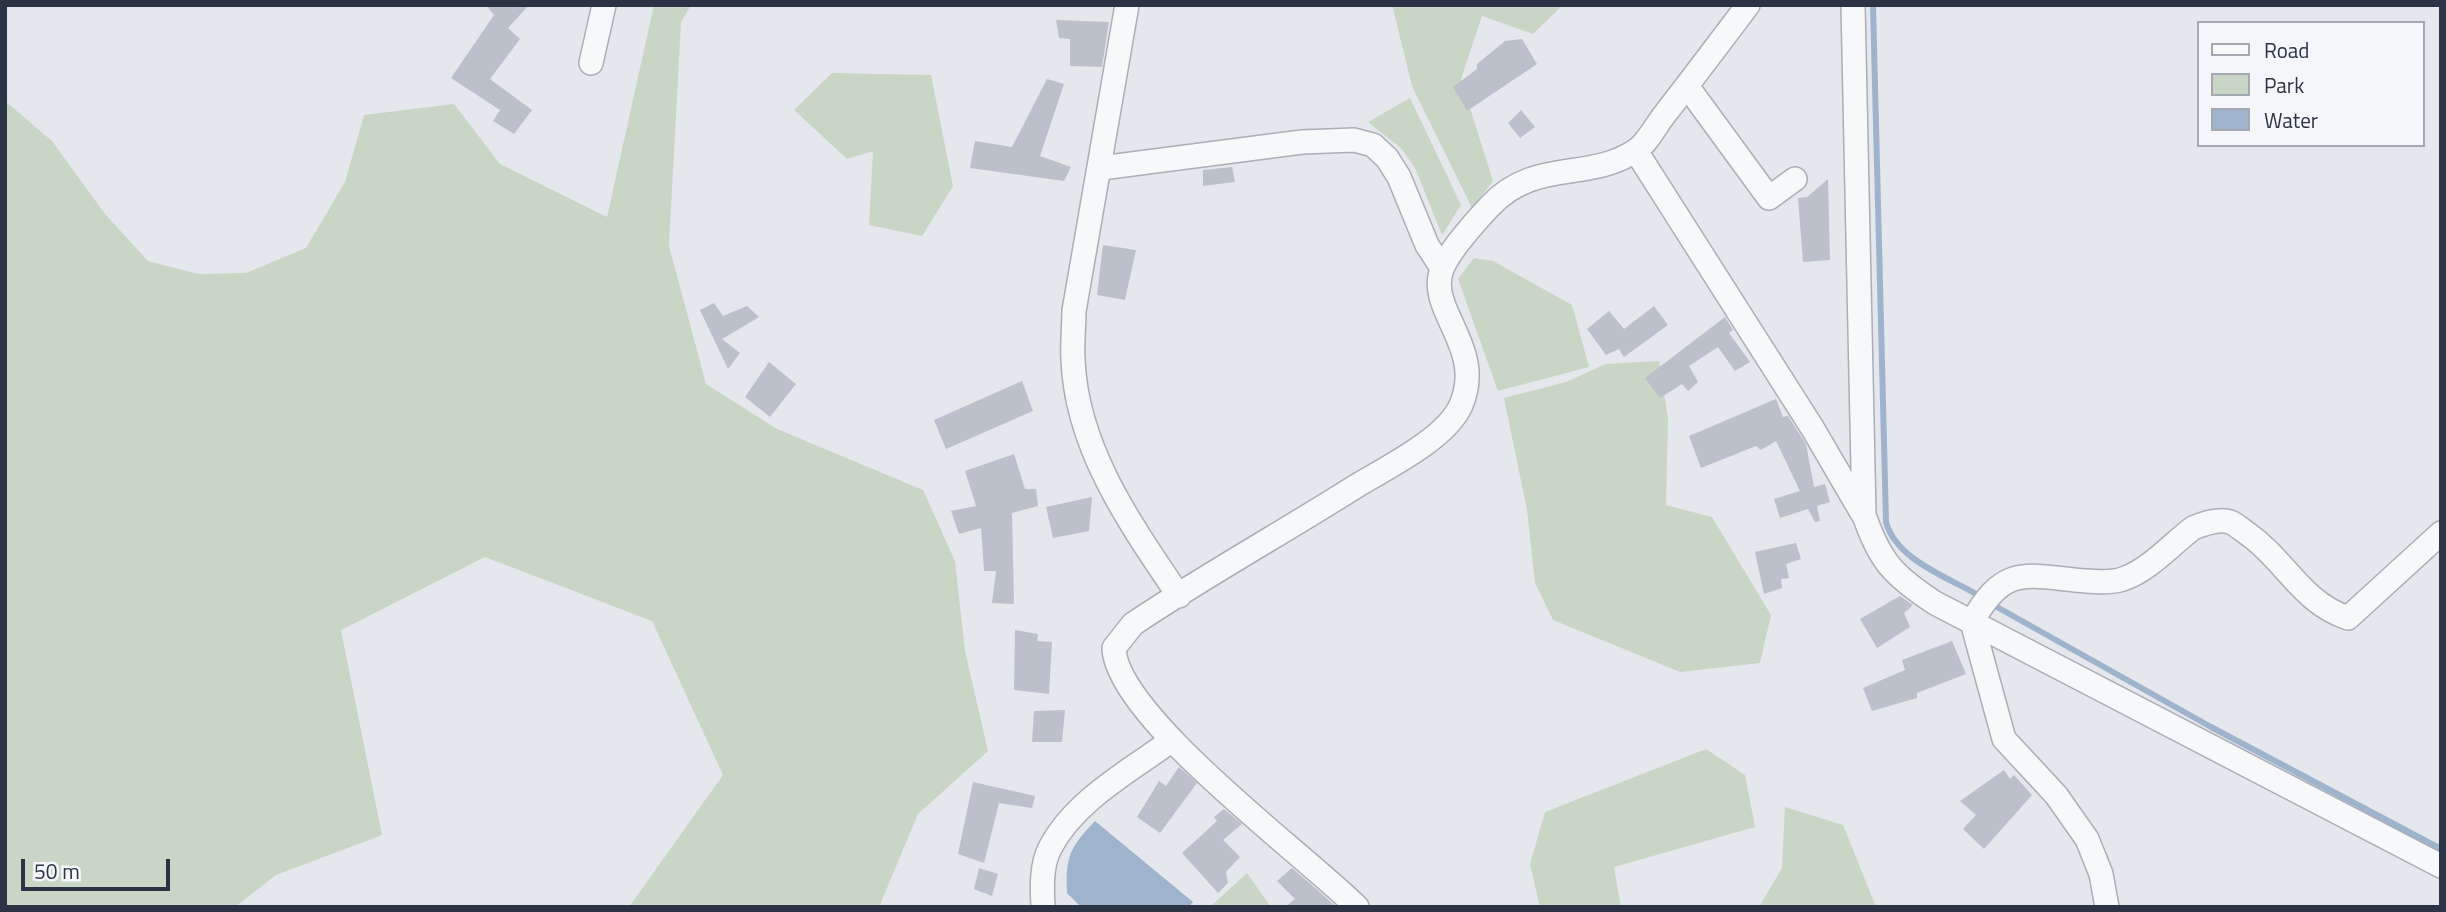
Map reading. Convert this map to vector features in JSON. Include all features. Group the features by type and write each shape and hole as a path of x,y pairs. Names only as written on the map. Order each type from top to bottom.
{"street":[{"path":"591,63 604,5"},
{"path":"1127,5 1074,311 1073,360 1080,405 1092,447 1113,493 1179,596"},
{"path":"1357,907 1172,740 1125,682 1115,660 1114,648 1133,624 1386,468 1454,419 1468,382 1468,368 1466,353 1444,303 1439,281 1442,268 1490,206 1512,186 1542,174 1601,165 1636,151 1748,5"},
{"path":"1853,5 1864,515"},
{"path":"1687,86 1769,198 1795,179"},
{"path":"1101,167 1302,142 1354,140 1373,145 1387,158 1399,177 1427,245 1442,268"},
{"path":"1636,151 1813,429 1864,515 1876,549 1902,581 1972,622 2441,866"},
{"path":"2107,907 2101,874 2087,839 2056,795 2004,738 1972,622 1996,587 2010,578 2101,583 2123,579 2193,528 2218,521 2231,522 2259,542 2303,591 2327,611 2348,618 2441,533"},
{"path":"1043,907 1042,880 1049,849 1076,812 1172,740"}],"green space":[{"path":"654,5 691,5 681,22 669,246 706,384 777,429 923,490 955,561 965,651 988,751 918,814 879,907 629,907 723,775 652,621 485,557 341,630 382,835 276,875 235,907 5,907 5,101 52,141 105,214 148,261 198,274 246,273 306,248 345,182 364,115 454,104 500,164 607,217"},
{"path":"1392,5 1563,5 1533,34 1482,16 1461,79 1493,181 1472,208 1412,86"},
{"path":"832,73 931,75 953,186 922,236 869,225 873,151 847,159 794,110"},
{"path":"1410,98 1461,205 1442,235 1415,168 1401,148 1368,122"},
{"path":"1474,258 1493,261 1572,305 1589,367 1498,391 1458,279"},
{"path":"1659,361 1668,419 1666,505 1712,517 1771,615 1760,663 1680,672 1553,620 1535,583 1527,510 1504,398 1566,382 1606,364"},
{"path":"1706,749 1745,775 1755,827 1614,867 1621,907 1540,907 1530,864 1545,812"},
{"path":"1785,807 1843,825 1876,907 1759,907 1782,868"},
{"path":"1247,873 1271,907 1210,907"}],"water":[{"path":"1095,821 1193,902 1189,907 1081,907 1067,893 1068,861 1080,838"}],"building":[{"path":"486,5 529,5 508,28 520,39 490,79 532,110 514,134 493,121 500,110 451,78 494,15"},
{"path":"1056,20 1109,22 1102,67 1070,66 1070,39 1059,38"},
{"path":"1522,39 1537,64 1467,111 1453,87 1477,69 1477,64 1505,41"},
{"path":"1047,79 1064,84 1040,156 1071,167 1064,181 970,168 975,141 1012,147"},
{"path":"1521,110 1535,127 1520,138 1508,123"},
{"path":"1232,167 1235,182 1203,186 1203,170"},
{"path":"1828,179 1830,260 1803,262 1798,198 1807,197"},
{"path":"1103,245 1136,250 1125,300 1097,295"},
{"path":"714,303 723,316 747,306 759,317 722,339 740,353 728,369 700,310"},
{"path":"1654,306 1668,325 1624,357 1619,349 1606,355 1587,329 1609,311 1624,329"},
{"path":"1725,317 1733,330 1729,333 1750,362 1735,371 1718,347 1689,366 1698,382 1688,391 1682,384 1660,398 1645,378"},
{"path":"769,362 796,384 770,417 745,397"},
{"path":"1022,381 1033,411 946,449 934,420"},
{"path":"1776,399 1783,417 1788,416 1806,444 1814,487 1825,484 1830,502 1817,506 1820,521 1815,522 1808,509 1780,518 1774,499 1800,491 1776,441 1761,450 1756,446 1701,468 1689,436"},
{"path":"1014,454 1025,489 1036,489 1038,506 1012,513 1014,604 992,603 996,571 984,571 981,528 959,534 951,511 976,506 965,471"},
{"path":"1092,497 1089,531 1053,538 1046,507"},
{"path":"1796,543 1801,559 1786,564 1789,578 1781,579 1782,588 1764,594 1755,552"},
{"path":"1900,596 1913,605 1904,613 1910,627 1877,648 1860,619"},
{"path":"1015,630 1038,634 1037,641 1052,642 1049,694 1014,690"},
{"path":"1952,641 1966,674 1917,693 1917,698 1872,711 1863,688 1905,670 1902,660"},
{"path":"1065,710 1062,742 1032,742 1034,711"},
{"path":"1179,767 1197,783 1160,833 1137,817 1159,781 1166,786"},
{"path":"2004,770 2010,779 2014,775 2032,795 1984,849 1963,829 1976,815 1960,801"},
{"path":"973,782 1035,796 1032,808 999,803 984,863 958,854"},
{"path":"1224,809 1242,824 1223,840 1240,857 1226,872 1228,883 1218,893 1182,853 1217,821 1214,817"},
{"path":"979,868 998,874 992,896 974,889"},
{"path":"1292,868 1336,907 1285,907 1295,899 1277,881"}],"waterway":[{"path":"1873,5 1886,522 1891,535 1911,556 1976,594"},
{"path":"1997,607 2211,727 2441,849"}]}
